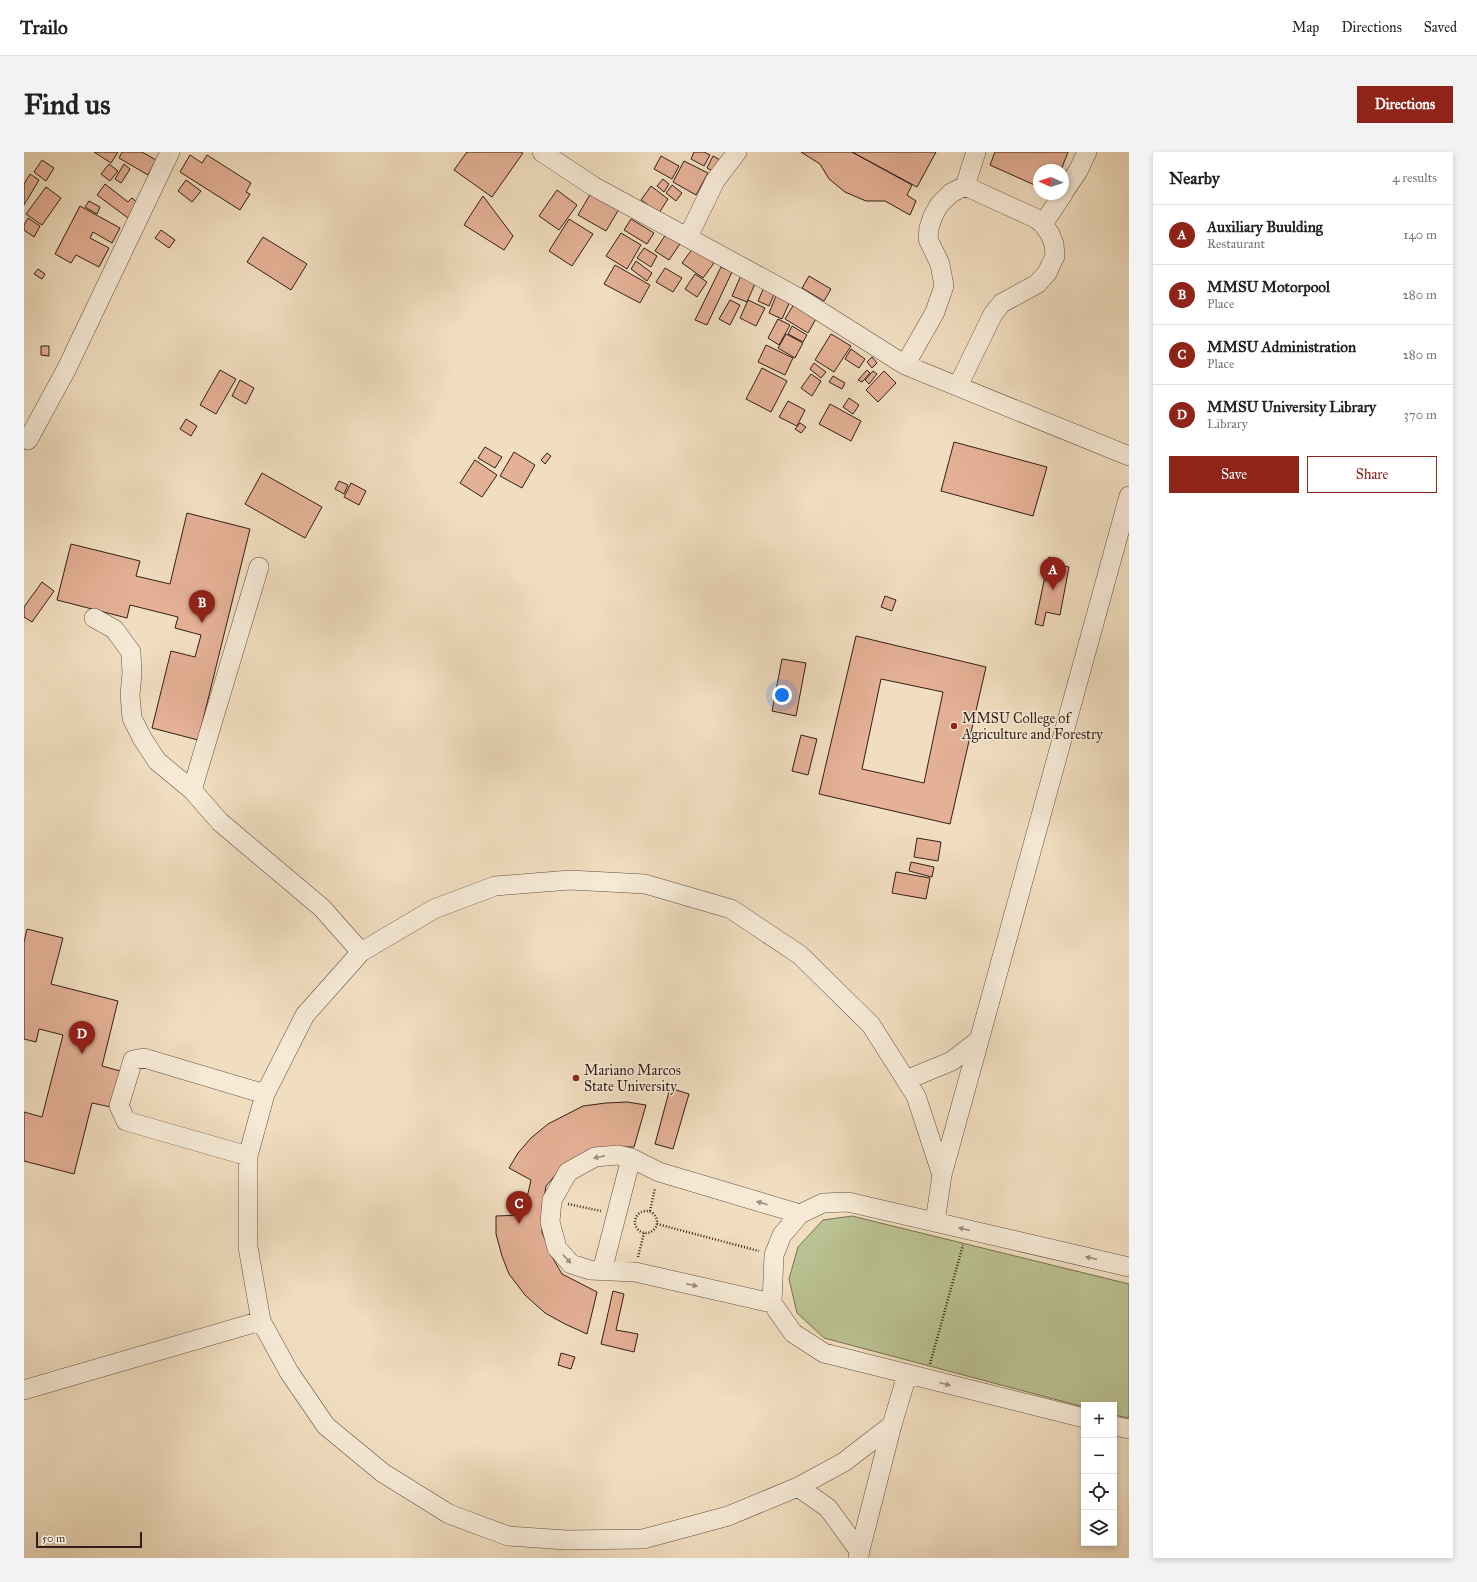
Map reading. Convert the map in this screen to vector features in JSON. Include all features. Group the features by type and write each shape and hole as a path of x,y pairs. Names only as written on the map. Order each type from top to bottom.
{"street":[{"path":"28,440 66,370 170,152"},
{"path":"542,152 593,186 799,298 905,365 1129,456"},
{"path":"688,237 715,181 737,152"},
{"path":"905,365 935,312 944,286 940,264 928,239 931,222 939,205 951,193 965,186 976,152"},
{"path":"1069,185 1078,171 1087,152"},
{"path":"958,386 993,314 1002,303 1037,284 1047,273 1055,256 1054,244 1050,234 1043,224 1035,218 965,186"},
{"path":"1043,224 1059,200"},
{"path":"935,1222 942,1175 1129,496"},
{"path":"192,790 259,567"},
{"path":"94,618 114,629 131,652 132,674 130,695 132,718 142,738 157,761 192,790 220,822 322,908 361,952"},
{"path":"892,1425 844,1462 798,1487 728,1516 643,1539 566,1540 508,1536 449,1514 383,1473 326,1426 289,1372 261,1321 248,1247 248,1156 265,1094 305,1015 361,952 434,909 495,886 570,880 645,884 731,909 800,955 871,1025 916,1096 942,1175"},
{"path":"906,1080 952,1061 979,1040"},
{"path":"248,1156 126,1120 119,1106 133,1060 144,1058 265,1094"},
{"path":"772,1303 635,1272 590,1270 571,1264 557,1248 550,1222 552,1200 568,1172 595,1157 618,1155 631,1158 658,1172 800,1214"},
{"path":"602,1271 631,1158"},
{"path":"1081,1417 926,1380 824,1353 793,1333 772,1303 774,1255 782,1235 800,1214 823,1203 848,1202 1129,1267"},
{"path":"24,1390 261,1321"},
{"path":"859,1555 892,1425 907,1375"},
{"path":"1117,1427 1129,1429"},
{"path":"798,1487 828,1508 859,1555"}],"path":[{"path":"650,1211 658,1172"},
{"path":"552,1200 617,1215"},
{"path":"640,1211 650,1211 656,1216 657,1224 652,1231 644,1233 636,1228 634,1219 640,1211"},
{"path":"657,1224 774,1255"},
{"path":"926,1380 967,1230"},
{"path":"635,1272 644,1233"}],"green space":[{"path":"852,1216 1129,1284 1129,1418 1117,1416 1117,1402 1081,1402 1081,1406 824,1338 797,1313 789,1279 798,1247 823,1220"}],"building":[{"path":"94,152 118,152 111,163"},
{"path":"122,152 142,152 156,160 148,175 119,158"},
{"path":"467,152 523,153 492,197 454,170"},
{"path":"694,152 704,152 710,155 704,166 691,159"},
{"path":"801,152 852,152 912,185 907,195 916,201 910,215 885,201 866,201 845,192 829,179 820,164"},
{"path":"852,152 936,152 917,187"},
{"path":"995,152 1068,152 1063,164 1033,164 1033,184 990,165"},
{"path":"190,155 202,163 207,155 251,183 246,192 250,194 240,210 180,172"},
{"path":"661,156 679,166 672,179 654,169"},
{"path":"713,156 722,161 716,173 707,168"},
{"path":"42,160 54,168 46,181 34,172"},
{"path":"684,161 708,173 696,195 673,182"},
{"path":"109,164 118,171 110,181 101,174"},
{"path":"124,164 130,169 121,183 115,179"},
{"path":"30,174 39,180 24,205 24,184"},
{"path":"663,179 669,184 664,192 657,186"},
{"path":"186,180 201,191 192,202 178,191"},
{"path":"105,184 128,202 132,198 140,205 128,218 97,195"},
{"path":"672,185 682,193 676,201 666,193"},
{"path":"651,186 668,199 659,213 641,200"},
{"path":"46,187 61,198 42,225 26,214"},
{"path":"557,190 577,205 559,230 539,216"},
{"path":"591,193 619,209 606,231 578,215"},
{"path":"483,196 513,236 504,250 464,225"},
{"path":"89,201 100,207 97,214 85,207"},
{"path":"80,206 120,228 112,243 93,232 90,238 109,248 99,267 76,255 71,263 55,254"},
{"path":"28,218 40,226 34,237 24,230 24,225"},
{"path":"569,219 593,234 572,266 549,251"},
{"path":"631,219 654,233 647,244 624,230"},
{"path":"161,230 175,240 169,248 155,238"},
{"path":"668,231 682,241 669,260 655,251"},
{"path":"621,233 641,245 627,269 606,256"},
{"path":"263,237 307,264 291,290 247,262"},
{"path":"644,248 657,256 651,267 637,258"},
{"path":"693,248 714,263 703,278 682,263"},
{"path":"636,261 652,273 647,281 631,269"},
{"path":"615,265 650,285 640,303 604,284"},
{"path":"721,267 732,272 707,325 695,320"},
{"path":"665,268 682,278 673,292 656,282"},
{"path":"38,269 45,274 42,279 34,274"},
{"path":"742,273 757,279 747,302 732,296"},
{"path":"695,274 707,282 697,297 685,289"},
{"path":"809,276 831,289 824,301 802,288"},
{"path":"765,285 776,290 769,306 758,301"},
{"path":"778,291 792,297 782,319 769,313"},
{"path":"730,300 740,305 730,325 719,319"},
{"path":"748,300 765,308 756,326 740,318"},
{"path":"794,304 817,317 808,333 785,319"},
{"path":"778,319 790,325 779,345 768,338"},
{"path":"792,326 807,335 803,342 788,334"},
{"path":"786,334 803,343 795,358 778,348"},
{"path":"831,334 851,346 834,372 815,360"},
{"path":"766,345 793,358 785,375 758,362"},
{"path":"41,346 49,346 49,356 41,355"},
{"path":"851,349 865,359 859,368 845,359"},
{"path":"872,357 877,363 872,368 867,362"},
{"path":"814,363 826,372 821,378 810,369"},
{"path":"762,368 787,381 771,412 746,399"},
{"path":"220,370 236,379 216,414 200,405"},
{"path":"867,370 870,373 862,382 858,380"},
{"path":"873,371 877,374 869,384 865,380"},
{"path":"884,371 896,383 878,402 866,390"},
{"path":"811,374 821,381 812,396 801,388"},
{"path":"833,376 845,383 842,389 829,382"},
{"path":"240,380 254,388 246,404 232,396"},
{"path":"849,398 859,405 853,414 843,407"},
{"path":"788,401 805,410 797,426 779,417"},
{"path":"830,404 861,421 851,441 819,424"},
{"path":"186,419 197,426 191,436 180,429"},
{"path":"800,423 806,427 801,433 795,429"},
{"path":"954,442 1047,467 1033,516 941,491"},
{"path":"485,447 502,457 495,468 478,458"},
{"path":"514,452 535,465 522,488 500,476"},
{"path":"547,453 551,456 545,464 541,460"},
{"path":"475,460 497,475 482,497 460,483"},
{"path":"262,473 322,507 305,538 245,504"},
{"path":"339,481 348,485 344,494 335,489"},
{"path":"351,483 366,491 359,505 344,497"},
{"path":"187,513 250,529 198,740 152,728 171,651 195,657 201,635 175,628 178,617 130,605 127,618 57,600 71,544 140,561 136,576 170,584"},
{"path":"1049,557 1059,559 1058,565 1069,567 1060,615 1046,612 1043,626 1035,624"},
{"path":"42,582 54,591 32,622 24,617 24,607"},
{"path":"885,596 896,600 892,611 881,607"},
{"name":"MMSU College of Agriculture and Forestry","path":"856,636 986,667 950,824 819,794","holes":["881,679 943,692 924,783 862,769"]},
{"path":"782,659 806,663 796,716 772,711"},
{"path":"801,735 817,739 808,775 792,771"},
{"path":"917,838 941,842 938,861 914,857"},
{"path":"911,862 934,867 932,877 909,871"},
{"path":"896,872 930,878 926,899 892,893"},
{"path":"27,929 63,938 51,984 118,1001 102,1066 120,1071 111,1107 92,1103 74,1174 24,1161 24,1112 42,1117 63,1035 39,1029 36,1042 24,1039 24,942"},
{"path":"670,1088 689,1094 673,1149 655,1144"},
{"path":"627,1102 646,1105 634,1147 606,1147 563,1166 546,1186 542,1209 542,1232 551,1255 562,1274 597,1292 587,1334 545,1313 525,1295 509,1274 502,1256 496,1234 496,1216 523,1215 531,1180 509,1168 518,1153 531,1138 548,1124 583,1106"},
{"path":"613,1291 624,1294 616,1330 638,1334 634,1352 601,1344"},
{"path":"561,1353 575,1357 571,1369 558,1365"}],"place":[{"name":"Auxiliary Buulding","path":"1053,590"},
{"name":"MMSU Motorpool","path":"202,623"},
{"name":"MMSU College of Agriculture and Forestry","path":"954,726"},
{"name":"MMSU University Library","path":"82,1054"},
{"name":"Mariano Marcos State University","path":"576,1078"},
{"name":"MMSU Administration","path":"519,1224"}]}
